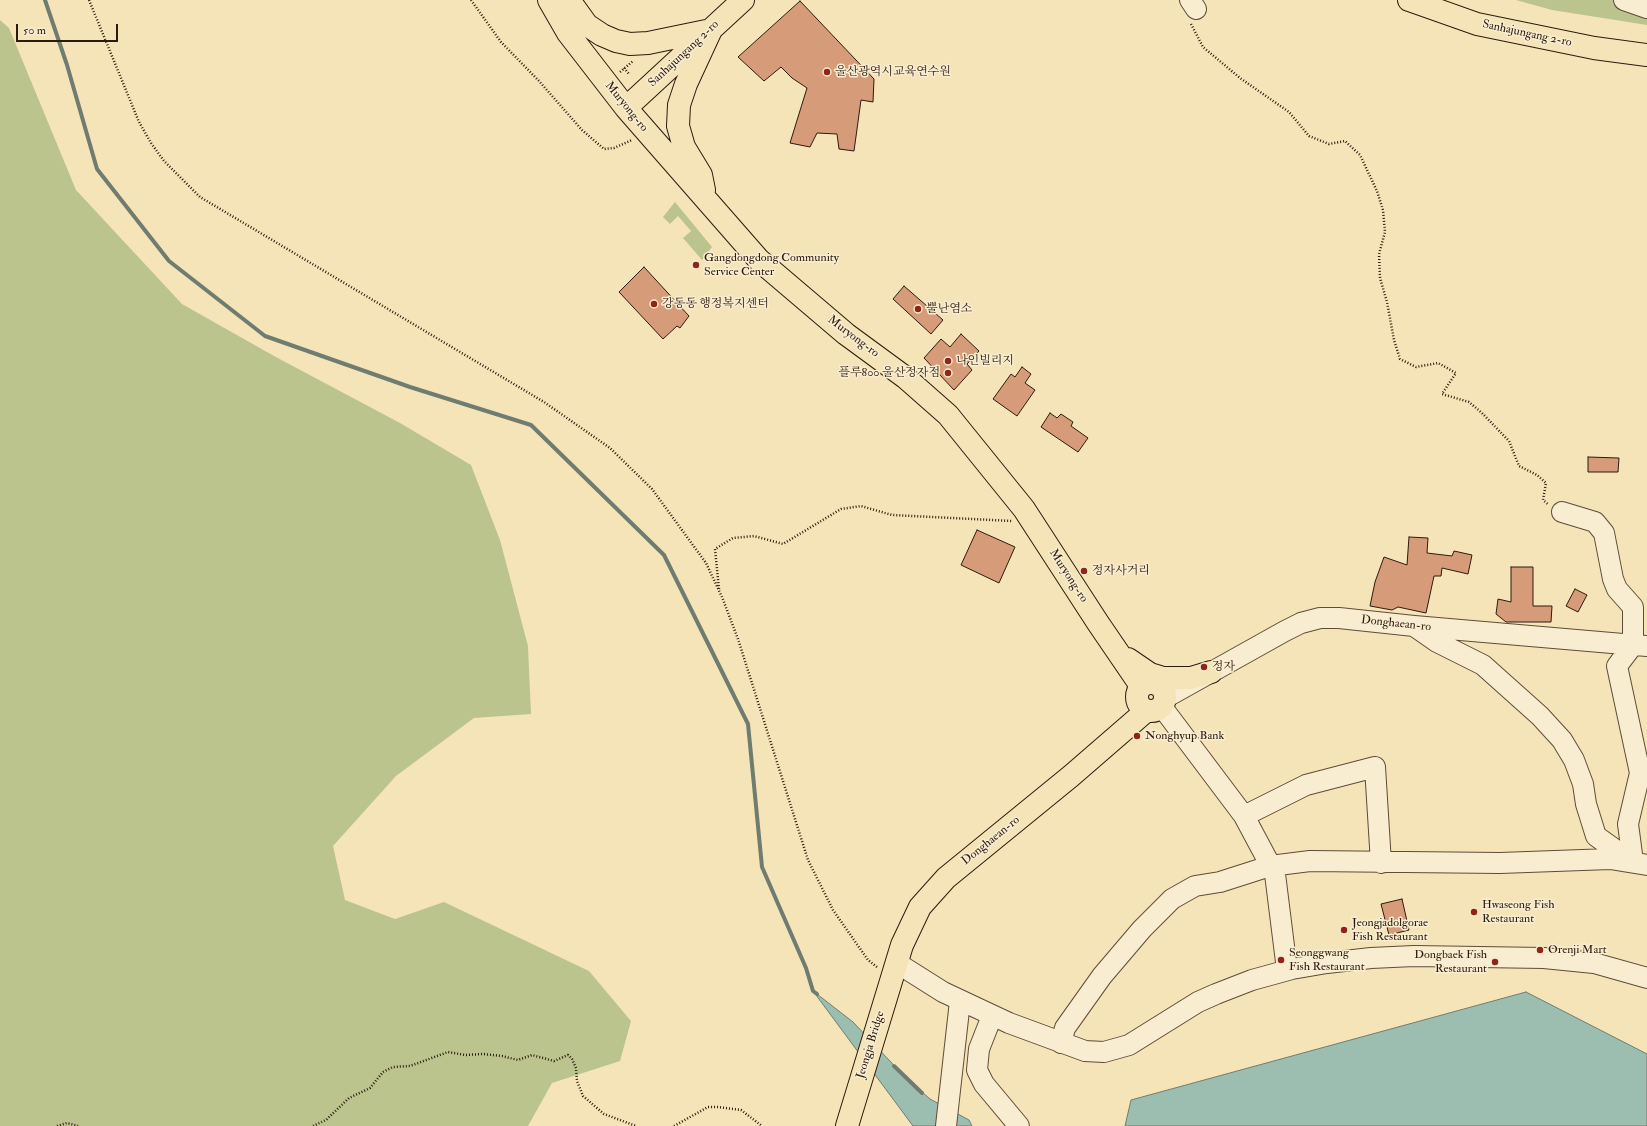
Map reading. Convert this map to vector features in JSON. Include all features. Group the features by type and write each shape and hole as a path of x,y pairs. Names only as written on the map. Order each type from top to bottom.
{"main road":[{"name":"Muryong-ro","path":"549,0 568,33 626,108 647,134 759,260 846,334 906,378 948,415 1024,509 1098,623 1119,652 1141,686 1137,694 1137,700 1140,708 1158,705"},
{"path":"569,0 587,25 602,36 616,42 630,44 648,43 711,30"},
{"name":"Sanhajungang 2-ro","path":"626,108 743,0"},
{"name":"Sanhajungang 2-ro","path":"1409,0 1477,24 1594,48 1647,55"},
{"path":"707,201 701,175 684,146 678,126 679,105 686,84 711,30"},
{"path":"1119,652 1150,674 1163,678 1191,678 1210,672"},
{"name":"Donghaean-ro","path":"883,1005 902,945 913,920 920,907 935,888 969,858 1158,705"},
{"name":"Jeongja Bridge","path":"847,1126 883,1005"}],"street":[{"path":"1624,0 1647,8"},
{"path":"1562,512 1595,522 1604,533 1613,579 1617,589 1633,606 1640,645 1617,666 1640,773 1628,824 1640,863"},
{"name":"Donghaean-ro","path":"1158,705 1210,672 1301,623 1320,618 1339,618 1414,626 1640,645"},
{"path":"1414,626 1437,642 1483,664 1540,716 1562,740 1574,760 1583,784 1586,804 1596,836 1640,863"},
{"path":"1158,705 1244,816 1274,874 1287,970"},
{"path":"1244,816 1306,785 1375,767 1381,863"},
{"path":"1061,1043 1065,1028 1102,976 1142,929 1172,899 1195,886 1220,882 1270,866 1310,861 1381,863 1500,863 1610,859 1640,863"},
{"path":"895,971 992,1016 1061,1043 1085,1051 1104,1052 1129,1046 1198,1002 1216,994 1252,980 1287,970 1327,963 1371,958 1414,956 1544,958 1594,963 1647,978"},
{"path":"946,1126 960,1001"},
{"path":"992,1016 979,1049 977,1070 984,1084 1018,1126"}],"path":[{"path":"89,0 139,122 151,143 164,161 200,197 544,402 610,448 652,489 706,563 720,592 738,639 808,860 833,910 850,937 868,960 895,971"},
{"path":"471,0 501,42 582,130 604,149 614,148 647,134"},
{"path":"1193,4 1191,24 1203,47 1240,78 1289,112 1309,136 1329,144 1345,142 1360,155 1377,191 1383,210 1385,232 1379,254 1380,278 1387,302 1394,340 1400,359 1416,367 1438,363 1456,373 1442,394 1469,402 1482,413 1509,441 1519,466 1537,475 1546,483 1543,500 1551,507 1562,512"},
{"path":"618,74 637,58"},
{"path":"624,68 629,74"},
{"path":"720,592 715,549 733,538 754,536 783,544 841,509 861,506 892,515 1033,522"},
{"path":"313,1126 326,1120 349,1098 370,1088 383,1072 393,1066 410,1066 448,1052 465,1055 482,1054 502,1056 518,1060 532,1055 554,1061 568,1056 574,1063 577,1081 583,1096 591,1104 613,1118 636,1126"},
{"path":"674,1126 708,1107 718,1106 741,1110 762,1126"},
{"path":"57,1126 67,1123 78,1126"}],"green space":[{"path":"1516,0 1647,0 1647,25 1552,10"},
{"path":"0,20 9,28 76,190 182,304 274,356 400,423 471,465 500,540 528,646 531,714 474,718 396,776 333,846 345,900 395,919 444,902 589,971 631,1021 620,1061 552,1083 528,1126 0,1126"},
{"path":"675,202 712,247 702,260 683,238 691,231 678,216 670,224 663,217"}],"shaded area":[{"path":"813,991 853,1022 906,1078 930,1099 969,1120 972,1126 913,1126"},
{"path":"1526,992 1647,1054 1647,1126 1125,1126 1131,1100"}],"building":[{"name":"울산광역시교육연수원","path":"800,1 874,79 873,102 861,100 854,151 839,149 837,134 817,133 810,147 790,143 807,88 792,78 781,67 764,81 738,57"},
{"name":"강동동 행정복지센터","path":"644,267 689,316 680,328 677,326 663,339 619,292"},
{"name":"뿔난염소","path":"904,286 943,320 931,334 893,299"},
{"name":"나인빌리지","path":"961,334 979,351 967,364 972,370 954,390 924,358 941,339 950,347"},
{"path":"1022,367 1031,374 1025,383 1035,390 1017,416 993,399 1011,374 1015,377"},
{"path":"1050,413 1057,418 1061,414 1073,422 1071,426 1088,438 1078,452 1041,427"},
{"path":"1588,457 1619,458 1618,472 1588,472"},
{"path":"977,530 1015,547 999,583 961,565"},
{"path":"1409,537 1428,538 1427,553 1452,556 1454,551 1472,555 1468,574 1442,568 1441,576 1434,576 1426,613 1398,607 1392,610 1370,606 1375,582 1384,557 1407,565"},
{"path":"1511,567 1533,567 1533,606 1552,606 1551,622 1506,622 1496,614 1498,599 1511,602"},
{"path":"1575,589 1587,595 1578,612 1566,606"},
{"path":"1402,899 1409,930 1389,935 1381,904"}],"waterway":[{"path":"45,0 67,65 97,169 169,261 265,336 410,387 531,425 664,555 748,724 762,867 806,968 813,991 817,994"},
{"path":"894,1066 922,1093"}],"place":[{"name":"울산광역시교육연수원","path":"827,72"},
{"name":"Gangdongdong Community Service Center","path":"696,265"},
{"name":"강동동 행정복지센터","path":"654,304"},
{"name":"뿔난염소","path":"918,309"},
{"name":"나인빌리지","path":"948,361"},
{"name":"플루800 울산정자점","path":"948,373"},
{"name":"정자사거리","path":"1084,571"},
{"name":"정자","path":"1204,667"},
{"name":"Nonghyup Bank","path":"1137,736"},
{"name":"Hwaseong Fish Restaurant","path":"1474,912"},
{"name":"Jeongjadolgorae Fish Restaurant","path":"1344,930"},
{"name":"Orenji Mart","path":"1540,950"},
{"name":"Seonggwang Fish Restaurant","path":"1281,960"},
{"name":"Dongbaek Fish Restaurant","path":"1495,962"}]}
